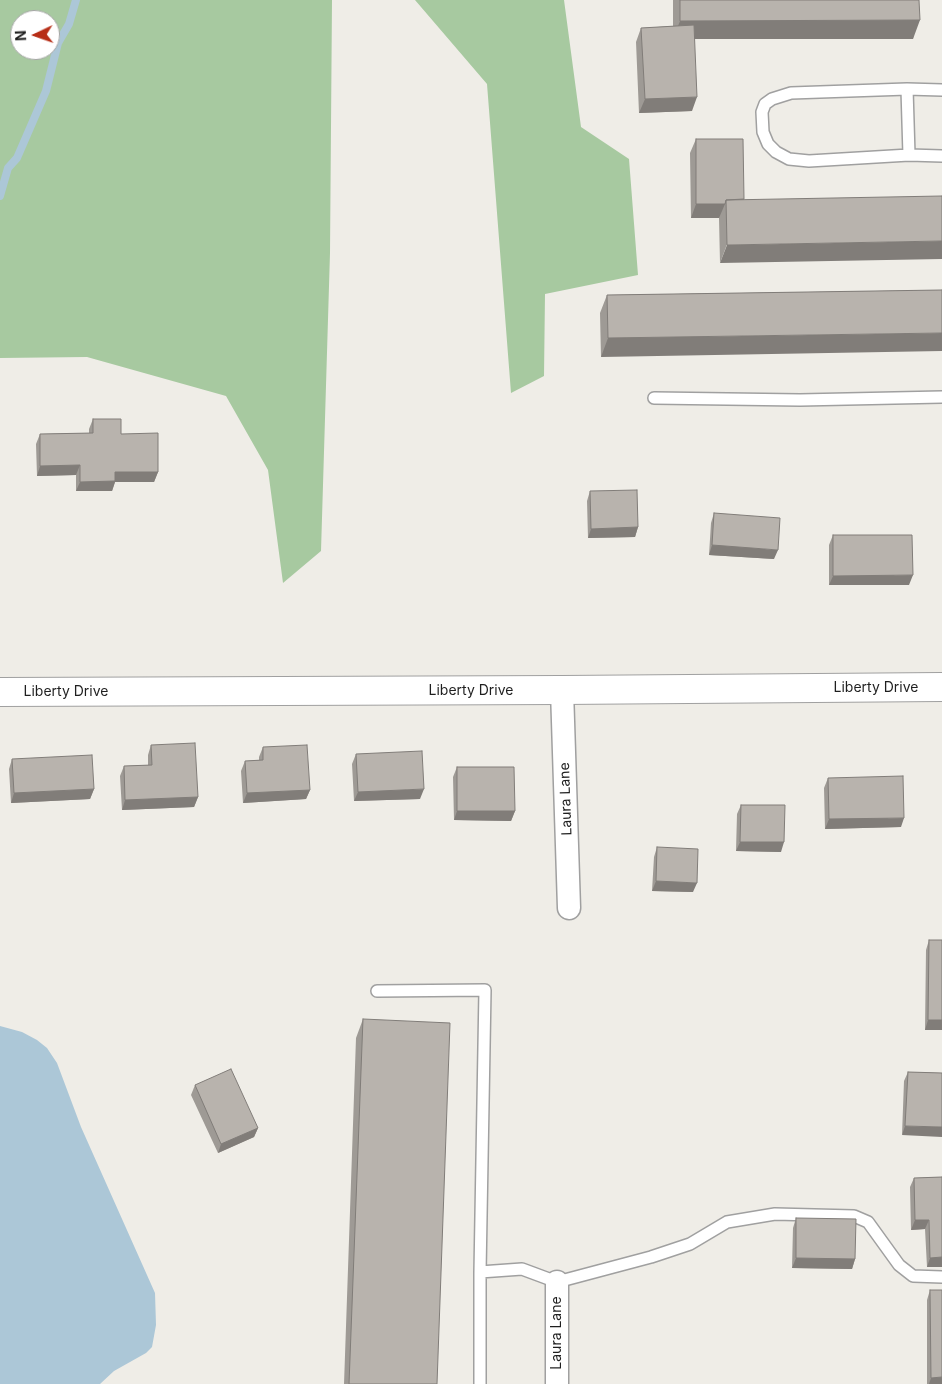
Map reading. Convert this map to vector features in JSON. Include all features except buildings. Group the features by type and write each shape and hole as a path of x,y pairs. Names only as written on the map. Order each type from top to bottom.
{"street":[{"name":"Liberty Drive","path":"0,692 942,687"},
{"name":"Laura Lane","path":"562,690 569,908"},
{"name":"Laura Lane","path":"557,1282 557,1384"}],"lane":[{"path":"908,89 909,155"},
{"path":"942,90 800,92 781,95 772,99 765,104 762,112 763,132 768,144 776,152 789,159 808,161 909,155 942,156"},
{"path":"654,398 800,400 942,397"},
{"path":"377,991 485,990 480,1384"},
{"path":"480,1272 522,1269 557,1282 651,1257 690,1244 727,1222 775,1214 854,1216 868,1222 899,1265 913,1276 942,1276"}],"green space":[{"path":"0,0 332,0 330,253 321,551 283,583 268,470 226,396 87,357 0,358"},
{"path":"415,0 564,0 581,127 629,159 638,275 545,294 544,376 511,393 487,84"}],"water":[{"path":"0,1026 22,1032 37,1040 47,1048 57,1063 81,1127 155,1293 156,1325 152,1347 146,1353 114,1371 100,1384 0,1384"}],"waterway":[{"path":"0,196 8,168 17,158 46,91 58,43 69,24 76,0"}]}
